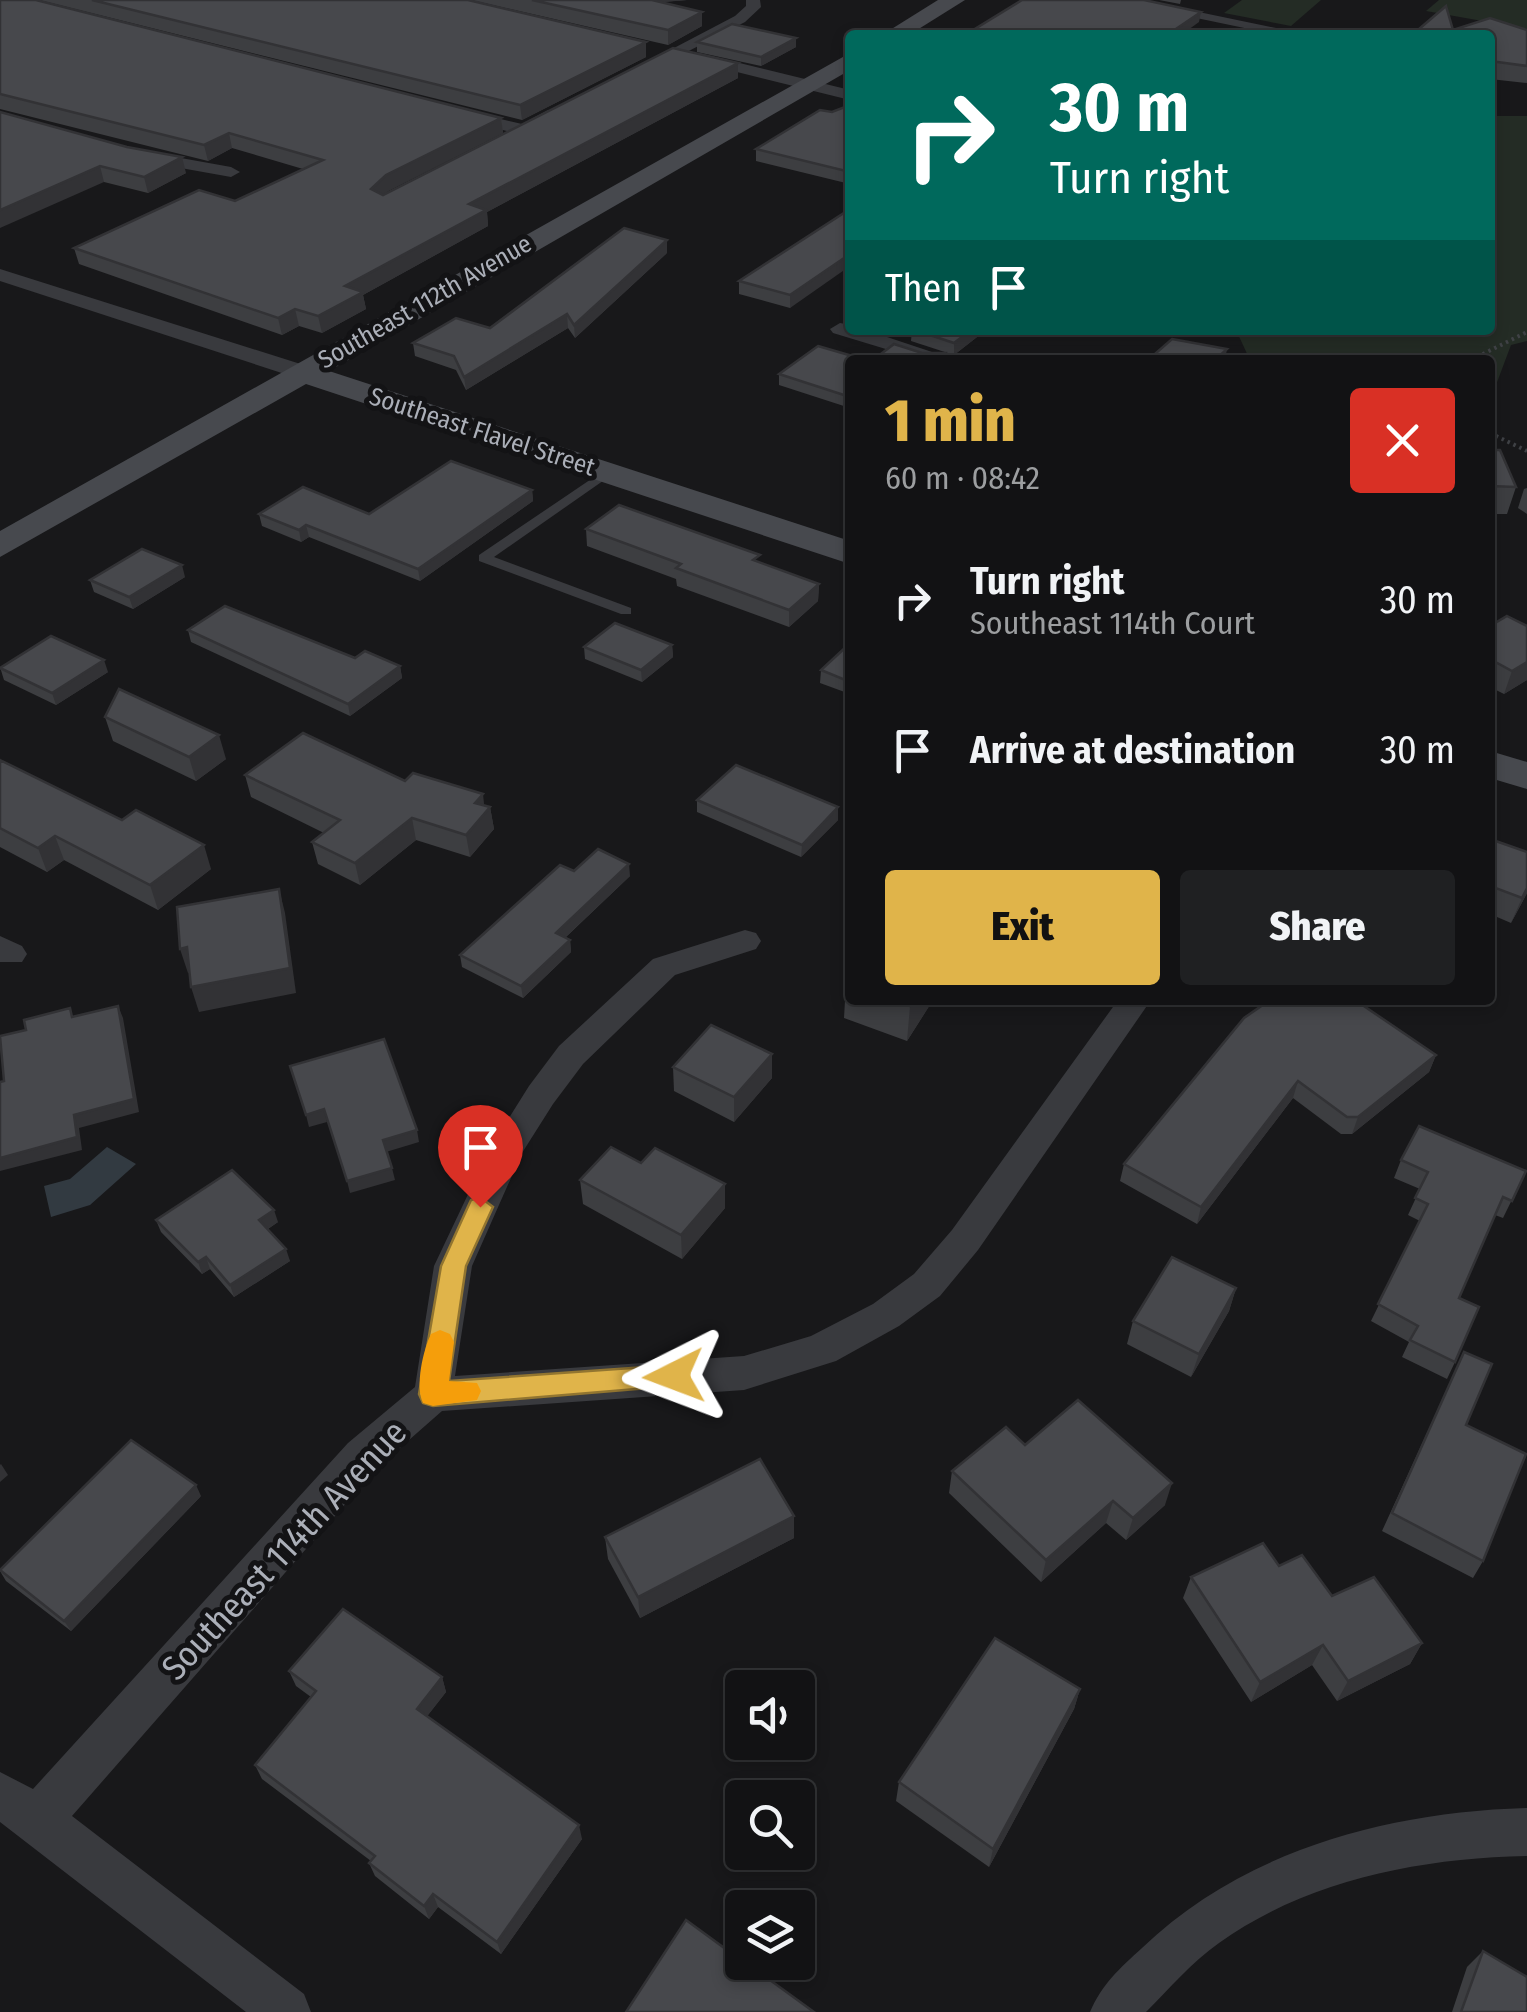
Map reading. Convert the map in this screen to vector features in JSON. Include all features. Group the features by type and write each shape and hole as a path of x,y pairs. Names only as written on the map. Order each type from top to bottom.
{"main road":[{"path":"902,30 954,0"},
{"name":"Southeast 112th Avenue","path":"0,546 845,63"},
{"name":"Southeast Flavel Street","path":"302,372 845,551"},
{"path":"1495,766 1527,776"}],"street":[{"path":"624,78 740,19 754,8 753,0"},
{"path":"1117,0 1276,30"},
{"path":"637,44 845,93"},
{"path":"449,111 524,130 574,104"},
{"path":"114,149 230,172"},
{"name":"Southeast Flavel Street","path":"0,274 302,372"},
{"path":"0,294 24,282"},
{"path":"874,335 931,355"},
{"path":"745,941 664,967 571,1055 541,1095 507,1148 454,1266 433,1394 744,1372 822,1348 886,1315 927,1285 965,1240 1131,1005"},
{"name":"Southeast 114th Avenue","path":"19,1807 362,1456 433,1394"},
{"path":"19,1807 286,2012"},
{"path":"1115,2012 1201,1926 1255,1895 1320,1869 1400,1846 1492,1831 1527,1832"}],"lane":[{"path":"508,138 524,130"},
{"path":"606,473 484,558 626,611"}],"path":[{"path":"1481,355 1527,332"},
{"path":"1495,435 1527,451"}],"shaded area":[{"path":"1242,0 1321,0 1291,26 1224,13"},
{"path":"1439,0 1527,0 1527,29 1426,11"},
{"path":"1495,116 1527,116 1527,341 1511,345 1495,388 1495,355 1248,355 1238,335 1495,335"},
{"path":"107,1147 136,1164 90,1205 51,1217 44,1186 70,1179"}],"building":[{"path":"0,0 36,0 501,118 386,175 371,189 383,195 673,48 738,63 469,204 486,210 345,286 363,292 318,316 295,309 278,318 74,248 199,190 235,201 323,160 229,133 204,145 0,94"},
{"path":"92,0 468,0 646,42 520,105"},
{"path":"532,0 652,0 702,12 668,30"},
{"path":"1022,0 1144,0 1201,12 1174,30 973,30"},
{"path":"1446,6 1453,30 1418,30"},
{"path":"1490,18 1527,30 1527,66 1495,62 1495,30 1453,30"},
{"path":"732,24 796,38 761,57 697,42"},
{"path":"845,107 845,171 756,149 820,110 832,112"},
{"path":"0,112 127,147 182,157 144,177 100,166 0,210"},
{"path":"845,212 845,257 790,295 739,281"},
{"path":"624,228 667,240 574,325 567,314 464,377 454,356 413,343 456,318 490,328"},
{"path":"930,335 964,335 954,343"},
{"path":"1172,339 1227,349 1220,355 1154,355"},
{"path":"894,344 922,353 944,353 941,355 880,355"},
{"path":"818,346 849,355 845,355 845,395 779,374"},
{"path":"1495,450 1500,450 1516,487 1495,486"},
{"path":"451,461 532,490 418,569 306,525 299,530 259,514 303,487 369,514"},
{"path":"619,505 760,555 753,560 819,584 789,610 586,529"},
{"path":"142,549 182,565 129,597 90,580"},
{"path":"225,606 355,658 365,651 400,666 348,704 188,630"},
{"path":"1507,616 1527,626 1527,662 1512,671 1495,662 1495,623"},
{"path":"615,623 672,645 641,670 584,647"},
{"path":"51,636 104,660 52,693 0,668"},
{"path":"845,648 845,680 821,670"},
{"path":"119,689 219,735 189,757 105,717"},
{"path":"303,733 405,781 413,773 483,794 475,803 490,807 466,835 412,818 355,863 312,842 340,820 245,775"},
{"path":"0,760 122,820 136,810 204,845 150,885 55,836 38,848 0,828"},
{"path":"736,765 838,807 802,845 697,800"},
{"path":"1495,841 1527,852 1527,888 1522,898 1495,888"},
{"path":"598,849 629,864 556,933 570,940 521,986 460,955 560,865 574,871"},
{"path":"279,889 290,968 191,987 187,947 180,949 177,907"},
{"path":"1263,1005 1362,1005 1436,1055 1358,1117 1347,1117 1298,1081 1201,1207 1124,1164 1244,1018"},
{"path":"118,1006 134,1099 74,1115 77,1137 0,1158 0,1082 4,1081 0,1036 26,1030 24,1020 70,1008 72,1017"},
{"path":"711,1025 772,1054 734,1097 673,1067"},
{"path":"384,1039 417,1130 383,1140 392,1168 347,1181 324,1109 306,1115 290,1066"},
{"path":"1419,1126 1526,1171 1512,1201 1503,1197 1459,1298 1479,1307 1455,1362 1410,1340 1418,1326 1378,1304 1428,1204 1415,1198 1428,1172 1401,1160"},
{"path":"611,1147 641,1163 655,1148 725,1184 681,1235 580,1180"},
{"path":"232,1170 274,1210 259,1220 286,1249 230,1285 206,1257 198,1262 156,1220"},
{"path":"1172,1257 1236,1288 1199,1354 1133,1321"},
{"path":"1464,1352 1492,1364 1466,1425 1526,1454 1483,1561 1392,1513"},
{"path":"1078,1400 1172,1483 1133,1518 1113,1501 1046,1560 952,1471 1006,1427 1025,1445"},
{"path":"131,1440 196,1485 64,1621 0,1570"},
{"path":"760,1459 794,1516 638,1597 605,1537"},
{"path":"1263,1543 1279,1566 1302,1555 1332,1596 1374,1577 1422,1643 1348,1681 1323,1645 1260,1682 1191,1577"},
{"path":"343,1609 442,1677 417,1709 579,1825 497,1942 433,1894 424,1906 369,1863 375,1856 255,1765 316,1691 289,1671"},
{"path":"995,1638 1080,1689 993,1849 899,1782"},
{"path":"686,1920 725,1949 725,1980 770,1980 814,2012 626,2012"},
{"path":"1483,1951 1527,1977 1527,2012 1461,2012"}],"slow traffic":[{"path":"440,1342 433,1394 467,1391"}],"route":[{"path":"480,1207 454,1266 433,1394 674,1376"}]}
